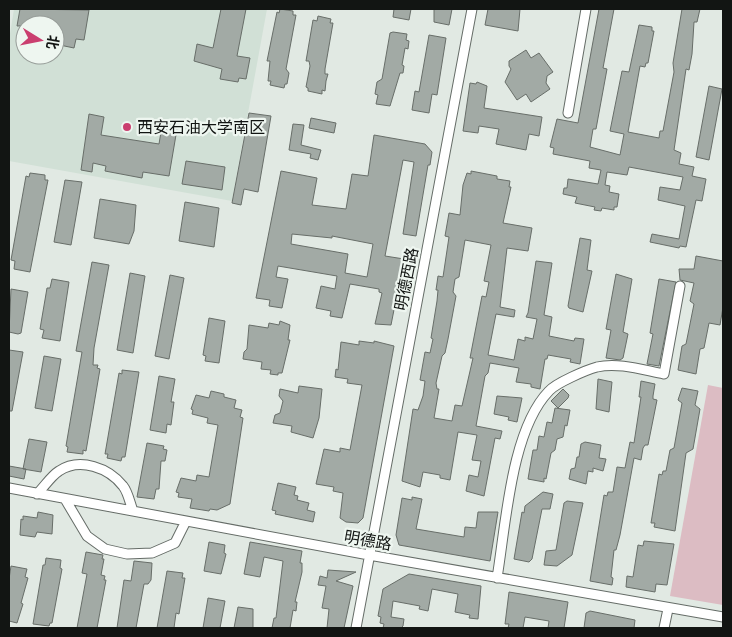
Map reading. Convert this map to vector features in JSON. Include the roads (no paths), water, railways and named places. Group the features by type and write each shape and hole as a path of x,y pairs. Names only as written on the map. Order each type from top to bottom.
{"street":[{"name":"明德西路","path":"356,628 472,9"},
{"path":"568,113 586,9"},
{"path":"496,578 518,448 529,418 550,389 597,367 620,366 664,374 680,286"},
{"path":"37,494 59,470 78,464 94,466 109,472 124,487 133,511"},
{"name":"明德路","path":"9,488 370,556 723,617"},
{"path":"65,499 87,536 104,549 127,554 152,553 175,543 186,521"},
{"path":"664,628 668,609"}],"place":[{"name":"西安石油大学南区","path":"127,127"}]}
